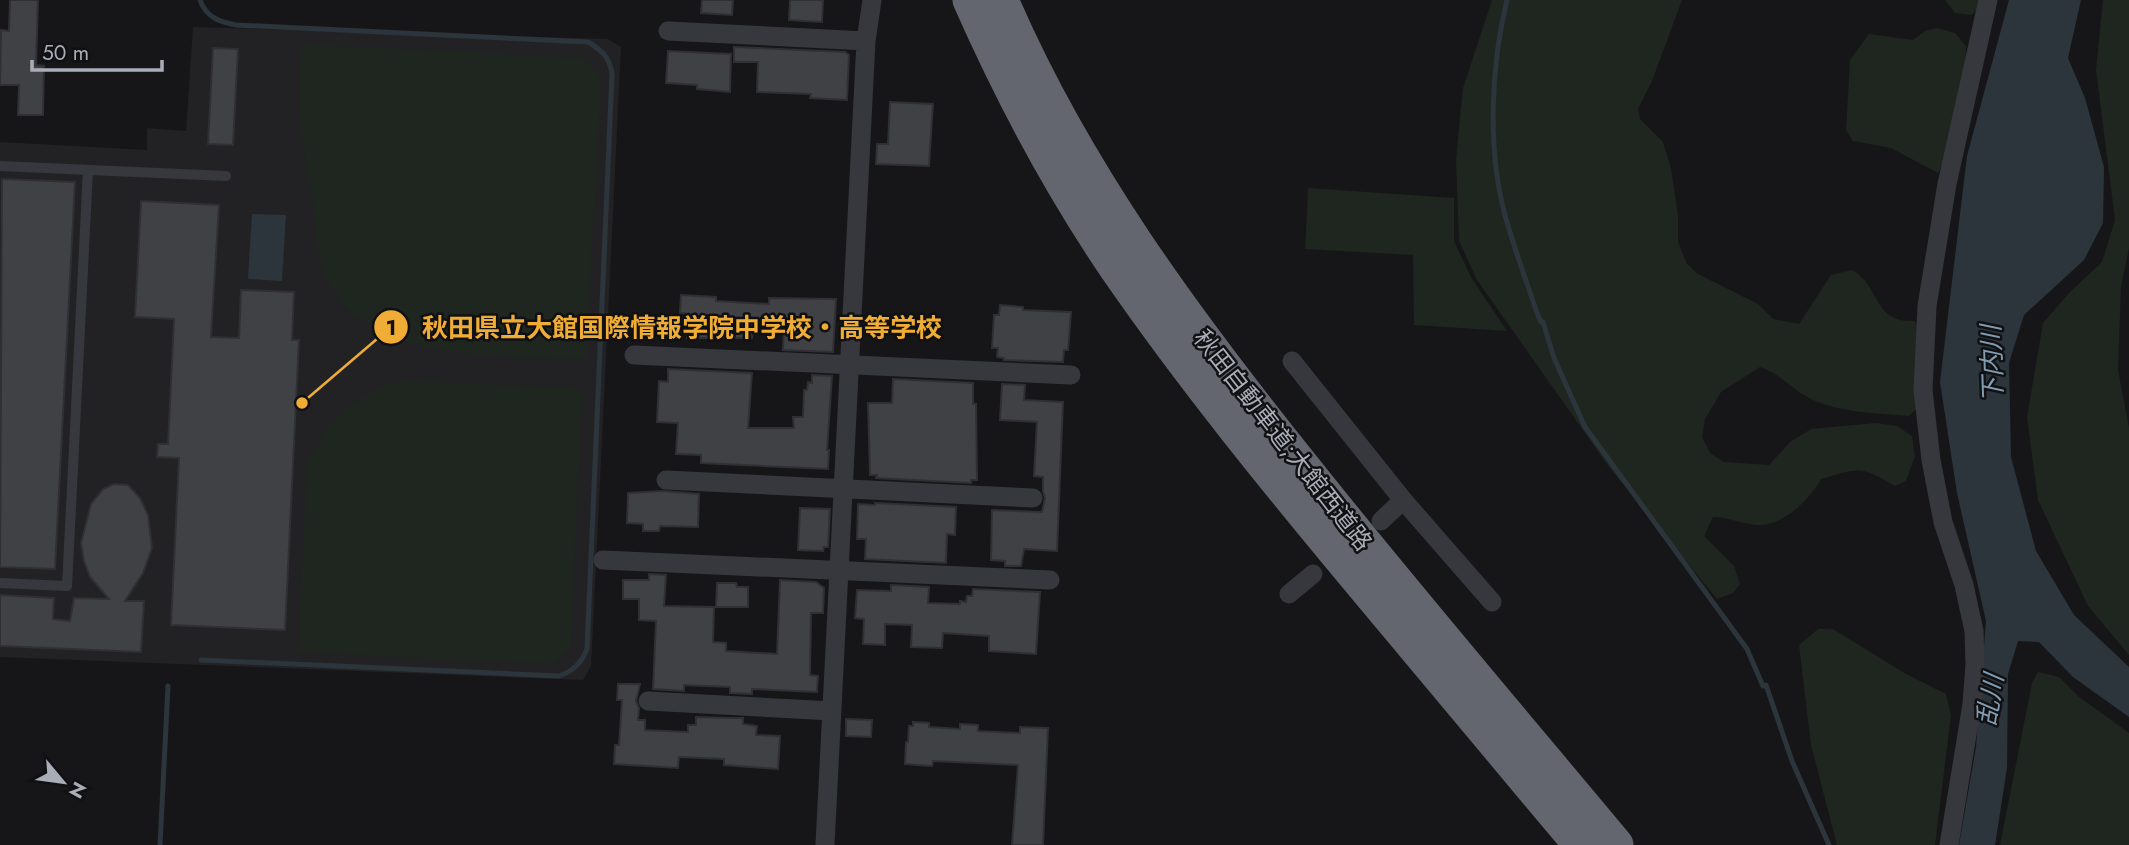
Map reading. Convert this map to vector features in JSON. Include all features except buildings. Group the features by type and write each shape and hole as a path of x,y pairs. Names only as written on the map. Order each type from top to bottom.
{"highway":[{"name":"秋田自動車道;大館西道路","path":"970,0 1021,107 1068,190 1116,267 1176,352 1312,523 1581,845"},
{"name":"秋田自動車道;大館西道路","path":"1001,0 1046,94 1092,177 1144,258 1198,333 1341,515 1616,845"}],"street":[{"path":"825,845 866,41 872,0"},
{"path":"1949,845 1972,704 1974,631 1964,585 1943,522 1931,460 1923,390 1927,306 1947,184 1988,0"},
{"path":"668,31 866,41"},
{"path":"634,355 1071,374"},
{"path":"1292,361 1403,500 1492,602"},
{"path":"666,480 1033,498"},
{"path":"1381,521 1403,500"},
{"path":"603,560 1050,580"},
{"path":"1289,594 1313,574"},
{"path":"649,701 832,710"}],"lane":[{"path":"0,166 226,176"},
{"path":"0,583 67,586 88,170"}],"shaded area":[{"path":"1492,0 1682,0 1652,81 1638,109 1640,119 1663,142 1671,168 1678,215 1678,242 1687,264 1698,274 1758,304 1773,319 1799,324 1831,275 1852,270 1868,285 1884,310 1901,320 1915,321 1919,329 1916,409 1909,416 1859,412 1822,404 1760,367 1721,392 1705,419 1702,437 1710,453 1724,462 1769,465 1790,442 1811,429 1876,423 1897,426 1912,436 1915,456 1906,481 1895,486 1866,472 1852,471 1821,479 1796,509 1771,523 1756,525 1713,517 1704,536 1734,566 1740,584 1733,593 1717,599 1609,467 1477,280 1459,241 1456,159 1463,88"},
{"path":"1945,0 1982,0 1972,15 1955,13"},
{"path":"2103,0 2129,0 2129,248 2121,287 2118,370 2129,428 2129,655 2088,606 2038,500 2027,417 2043,323 2070,292 2102,262 2115,220 2096,70"},
{"path":"193,27 608,39 621,47 591,666 583,680 0,657 0,142 147,150 147,128 186,131"},
{"path":"1937,28 1955,33 1966,46 1958,111 1938,173 1891,148 1853,141 1846,130 1850,60 1869,34 1913,40 1925,31"},
{"path":"301,44 585,58 601,79 586,359 514,357 435,349 398,339 365,323 339,300 322,267 318,250 301,129"},
{"path":"1308,188 1454,198 1454,241 1472,279 1507,331 1414,325 1413,255 1305,249"},
{"path":"400,380 582,389 570,647 553,664 298,652 307,464 325,432 342,412 372,391"},
{"path":"1818,629 1833,629 1906,674 1946,694 1951,715 1935,845 1837,845 1811,745 1799,645"},
{"path":"2038,672 2059,677 2078,696 2129,733 2129,845 2000,845 2032,683"}],"water":[{"path":"2009,0 2081,0 2068,58 2085,98 2104,167 2103,223 2084,260 2024,315 2009,363 2011,457 2036,551 2074,615 2129,667 2129,717 2073,677 2039,642 2018,641 2008,674 2007,768 1995,845 1959,845 1976,747 1986,621 1957,493 1940,382 1967,156"},
{"path":"252,214 286,215 282,281 248,279"}],"waterway":[{"path":"200,0 214,18 236,25 588,42 604,55 612,74 587,649 582,659 559,676 201,660"},
{"path":"1507,0 1495,79 1495,163 1509,227 1554,358 1585,427 1747,649 1763,686 1766,685 1792,761 1829,845"},
{"path":"160,845 168,686"}],"place":[{"name":"秋田県立大館国際情報学院中学校・高等学校","path":"302,403"}],"water label":[{"name":"下内川","path":"1992,364"},
{"name":"乱川","path":"1990,700"}]}
